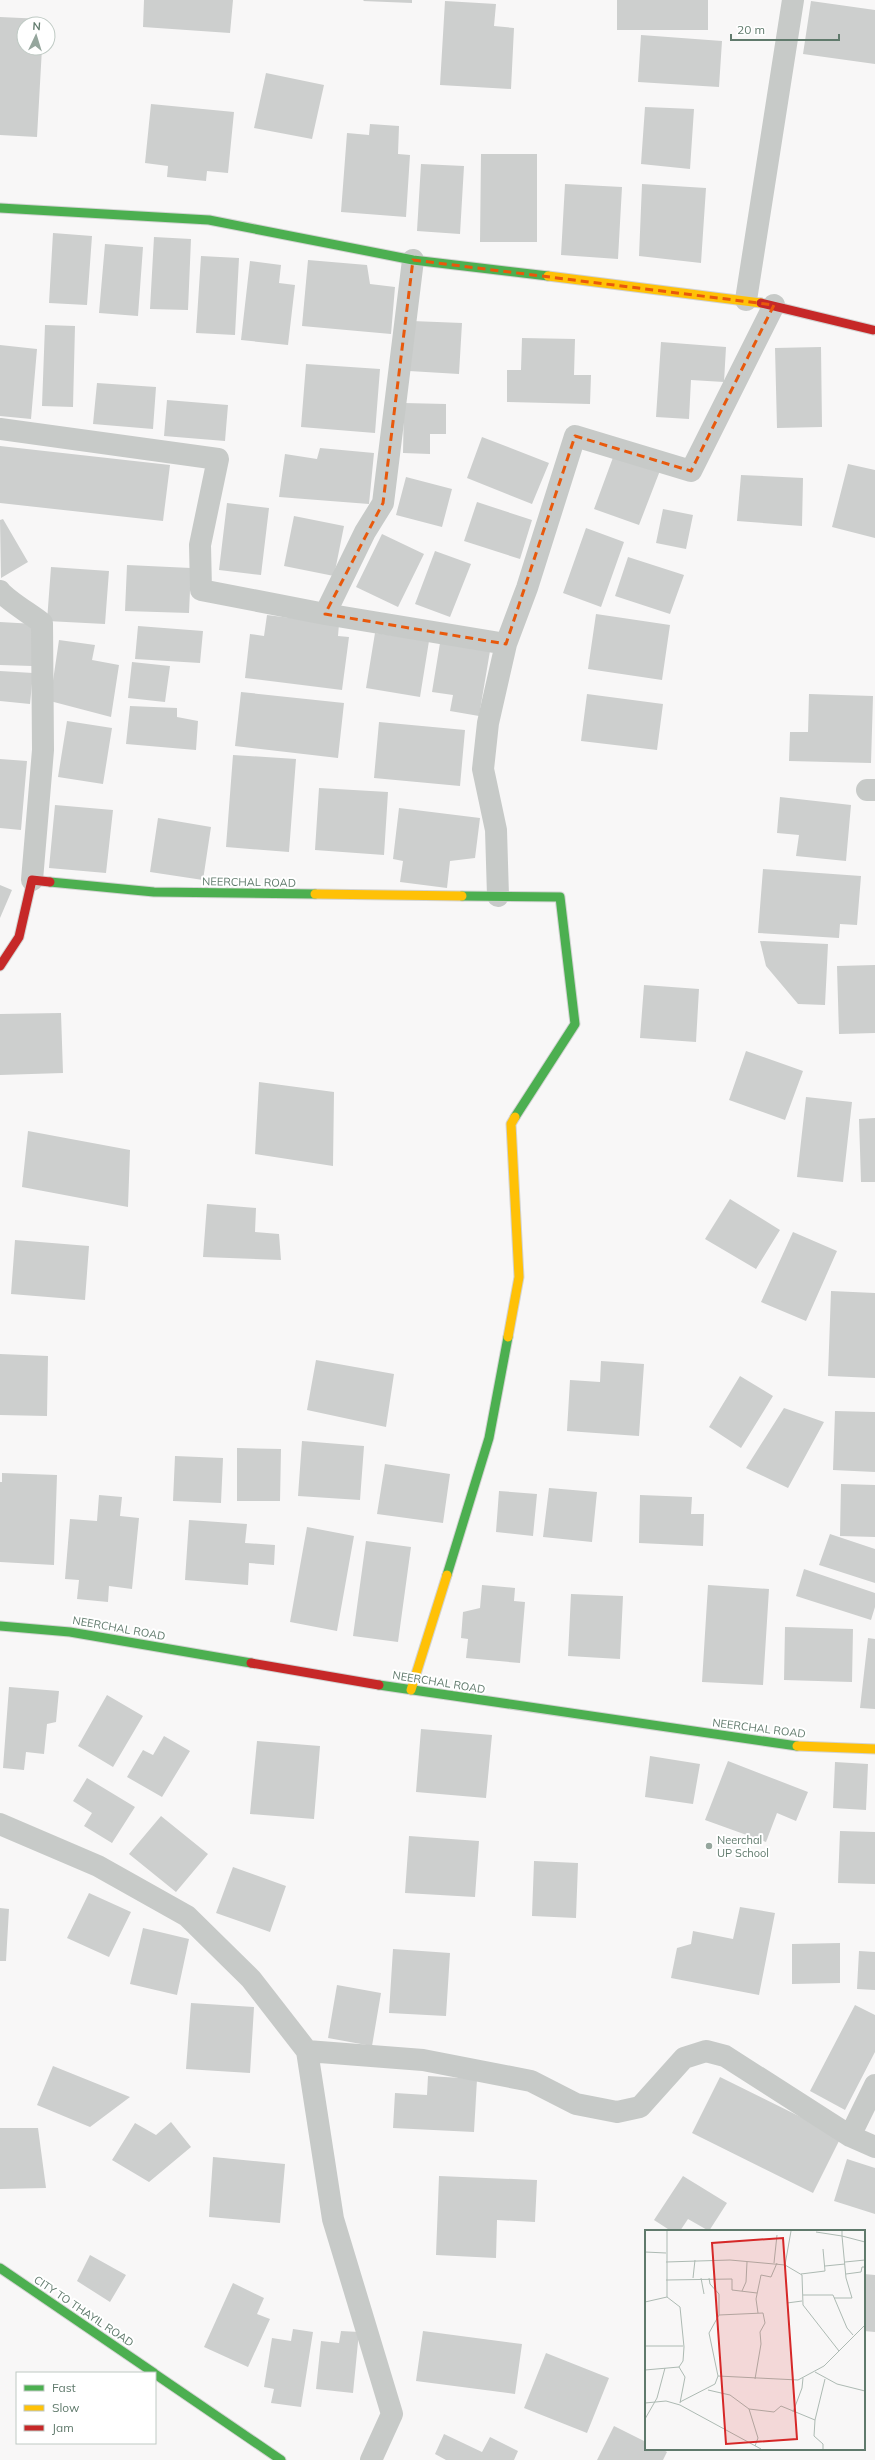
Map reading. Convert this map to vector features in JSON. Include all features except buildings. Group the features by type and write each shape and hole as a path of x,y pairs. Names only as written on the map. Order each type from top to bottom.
{"street":[{"path":"746,300 793,0"},
{"path":"0,208 209,220 413,260 746,300 874,328"},
{"path":"325,614 365,532 382,503 413,260"},
{"path":"498,896 496,830 483,769 488,723 506,644 527,588 575,436 691,471 774,305"},
{"path":"0,429 218,459 200,545 201,590 325,614 506,644"},
{"path":"0,591 5,597 24,608 42,623 43,750 32,880 25,926 11,955 0,966"},
{"name":"NEERCHAL ROAD","path":"32,880 154,892 560,897 575,1024 511,1124 519,1278 489,1438 411,1690"},
{"name":"NEERCHAL ROAD","path":"0,1626 70,1632 411,1690 786,1746 875,1749"},
{"path":"0,1824 98,1866 187,1916 250,1979 307,2051 333,2219 392,2414 371,2460"},
{"path":"307,2051 424,2060 531,2081 576,2104 617,2112 640,2107 684,2058 706,2051 725,2056 850,2136 875,2147"},
{"path":"850,2136 875,2085"},
{"name":"CITY TO THAYIL ROAD","path":"0,2268 151,2372"},
{"name":"CITY TO THAYIL ROAD","path":"156,2375 281,2460"}],"highlighted area":[{"path":"413,260 774,305 691,471 575,436 506,644 325,614 383,503"}],"traffic: fast":[{"path":"0,208 209,220 413,260 548,276"},
{"path":"50,882 154,892 315,894"},
{"path":"462,896 560,897 575,1024 515,1117"},
{"path":"447,1575 489,1438 508,1337"},
{"path":"0,1626 70,1632 251,1663"},
{"path":"379,1685 797,1746"},
{"path":"0,2268 153,2372"},
{"path":"156,2375 281,2460"}],"traffic: slow":[{"path":"548,276 761,303"},
{"path":"315,894 462,896"},
{"path":"508,1337 519,1277 511,1124 515,1117"},
{"path":"411,1690 447,1575"},
{"path":"797,1746 875,1749"}],"traffic: jam":[{"path":"761,303 873,330"},
{"path":"0,966 19,937 32,880 50,882"},
{"path":"251,1663 379,1685"}],"place":[{"name":"Neerchal UP School","path":"709,1846"}]}
